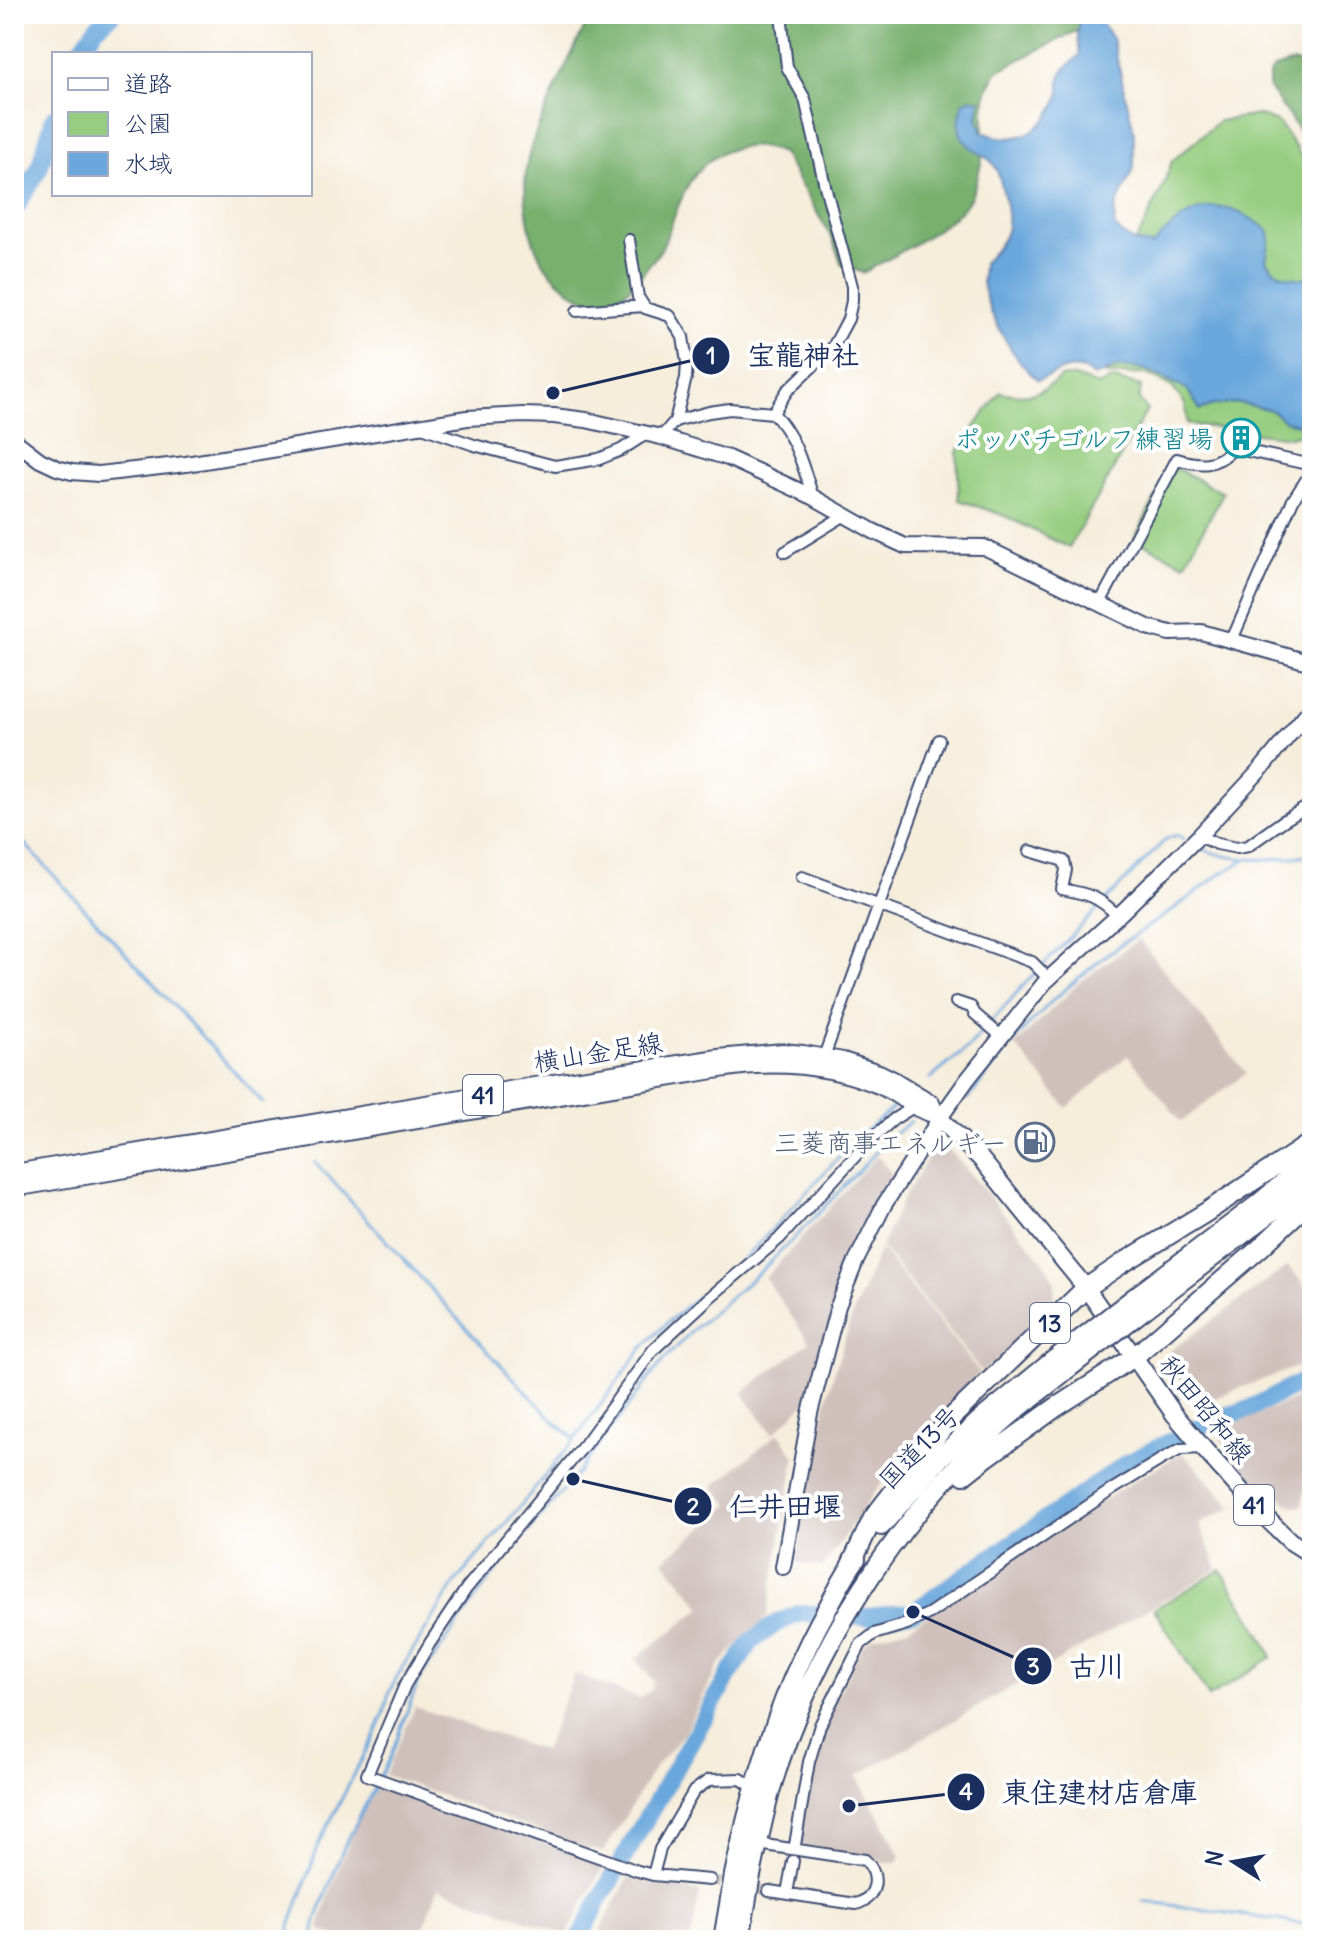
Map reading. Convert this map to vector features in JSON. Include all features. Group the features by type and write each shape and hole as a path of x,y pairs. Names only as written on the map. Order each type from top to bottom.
{"highway":[{"name":"13","path":"850,1567 873,1518 949,1420 1086,1288 1312,1142"},
{"name":"国道13号","path":"740,1940 742,1877 754,1788 801,1658 850,1567 940,1458 978,1422 1060,1365 1140,1303 1312,1159"},
{"name":"国道13号","path":"1140,1303 1312,1181"},
{"name":"13","path":"911,1521 987,1457 1134,1357 1312,1199"},
{"name":"国道13号","path":"723,1940 742,1877 758,1844 771,1786 786,1745 801,1706 853,1601 911,1521 961,1464 1060,1365"}],"main road":[{"name":"横山金足線","path":"14,1173 515,1089 718,1058 783,1052 822,1062 896,1093 924,1112 938,1116"},
{"name":"横山金足線","path":"14,1188 720,1069 822,1062 860,1066 895,1081 931,1103 938,1116 980,1158 1086,1288 1134,1357"},
{"name":"秋田昭和線","path":"1134,1357 1174,1414 1261,1513 1290,1541 1312,1555"}],"street":[{"path":"773,413 787,391 833,347 848,319 852,301 852,286 805,99 787,67 781,14"},
{"path":"629,240 638,297 644,306"},
{"path":"577,311 644,306 670,316 683,337 687,362 675,421"},
{"path":"418,426 474,445 555,466 599,459 654,435 675,421 709,412 730,409 773,413 785,425 797,448 813,497"},
{"path":"14,440 40,460 57,468 99,474 186,464 467,418 554,416 586,420 654,435 728,458 813,497 905,546 984,547 1148,627 1170,633 1201,632 1312,663"},
{"path":"1100,603 1177,459 1203,465 1215,462 1234,448 1312,465"},
{"path":"1231,642 1293,500 1312,471"},
{"path":"785,552 845,515"},
{"path":"783,1567 810,1413 838,1306 884,1205 938,1116 993,1028 1044,972 1110,908 1199,836 1262,768 1312,707"},
{"path":"822,1062 939,740"},
{"path":"1199,836 1217,844 1237,848 1248,846 1312,804"},
{"path":"1030,851 1064,861 1066,870 1062,889 1081,893 1110,908"},
{"path":"802,877 1044,972"},
{"path":"956,1002 971,1007 993,1028"},
{"path":"710,1880 638,1871 367,1775 405,1685 437,1632 466,1589 585,1444 653,1350 779,1239 871,1139 915,1106"},
{"path":"795,1845 809,1762 820,1725 861,1644 874,1634 930,1613 1162,1459 1181,1449 1203,1448"},
{"path":"653,1875 660,1849 694,1791 709,1780 741,1779 754,1788"},
{"path":"758,1844 865,1860 874,1872 872,1894 862,1903 769,1891"},
{"path":"787,1893 793,1861"}],"shaded area":[{"path":"1139,939 1246,1073 1181,1122 1128,1055 1067,1108 1015,1045 1080,982"},
{"path":"938,1141 956,1157 1045,1263 1055,1282 1053,1315 982,1372 881,1246 904,1197"},
{"path":"877,1156 895,1177 861,1243 810,1398 773,1434 742,1393 809,1342 765,1278"},
{"path":"880,1248 980,1373 902,1458 870,1498 823,1567 797,1563 813,1456 831,1383 851,1319"},
{"path":"1288,1266 1312,1293 1312,1361 1201,1403 1168,1364 1166,1354"},
{"path":"1312,1392 1312,1459 1306,1464 1310,1470 1302,1505 1298,1507 1287,1504 1274,1489 1263,1496 1216,1432"},
{"path":"779,1433 795,1456 767,1617 720,1663 683,1735 654,1768 604,1852 385,1775 415,1707 544,1751 574,1674 639,1698 652,1690 654,1682 635,1659 702,1608 664,1560 730,1505 713,1486"},
{"path":"1183,1453 1233,1507 1199,1524 1218,1569 857,1776 901,1856 897,1862 798,1846 812,1761 823,1725 862,1646 872,1638 908,1628 1138,1478"},
{"path":"378,1785 604,1864 567,1935 438,1888 419,1940 345,1940 324,1932 319,1927 330,1892 355,1827"},
{"path":"628,1878 700,1892 691,1940 595,1940"}],"green space":[{"path":"591,14 1110,14 999,70 986,95 983,154 969,200 936,230 863,273 842,265 833,240 782,153 768,148 746,147 724,152 700,169 684,192 657,255 625,292 610,300 591,301 575,294 543,263 531,232 525,178 536,133"},
{"path":"1293,62 1312,64 1312,149 1269,88 1269,74 1274,68"},
{"path":"1259,115 1279,123 1312,172 1312,431 1290,437 1187,424 1185,404 1172,387 1147,374 1106,375 1103,354 1122,271 1172,161 1219,121"},
{"path":"1061,377 1076,377 1098,386 1113,379 1141,386 1139,400 1147,410 1069,548 1005,516 959,500 957,452 1000,392 1033,394"},
{"path":"1172,466 1223,493 1185,564 1134,539"},
{"path":"1221,1570 1272,1657 1209,1697 1154,1609"}],"water":[{"path":"1083,14 1095,14 1112,38 1134,131 1134,168 1116,206 1114,225 1131,240 1153,245 1180,219 1207,208 1221,208 1236,211 1268,230 1270,238 1266,261 1270,266 1286,276 1312,278 1312,428 1285,421 1271,410 1240,403 1214,405 1200,410 1187,389 1144,369 1119,367 1094,376 1072,368 1038,380 1003,336 989,308 982,280 983,263 1006,231 1006,203 994,165 969,146 961,135 959,124 963,103 971,98 980,100 978,121 983,132 995,136 1018,136 1038,127 1059,97 1062,73 1080,54 1078,28"}],"waterway":[{"path":"79,52 96,28 112,14"},
{"path":"14,211 39,169 52,125"},
{"path":"14,832 263,1103"},
{"path":"991,1022 1167,838 1178,835 1184,839"},
{"path":"1199,847 1226,856 1255,860 1312,854"},
{"path":"968,1099 1014,1040 1055,998 1110,952 1245,860"},
{"path":"930,1079 970,1046 986,1027"},
{"path":"290,1940 290,1926 320,1841 373,1738 389,1692 457,1580 575,1439 644,1346 747,1256 854,1141 893,1108"},
{"path":"312,1940 316,1920 344,1847 391,1755 419,1679 491,1577 573,1479 660,1364 694,1329 762,1270 889,1138 911,1121"},
{"path":"315,1162 482,1345 575,1439"},
{"path":"579,1940 729,1675 752,1641 777,1623 801,1613 868,1617 913,1612 1129,1462 1217,1418 1247,1410 1312,1377"},
{"path":"1143,1901 1312,1925"}],"tunnel":[{"path":"710,1880 769,1891"}],"place":[{"name":"宝龍神社","path":"553,393"},
{"name":"ポッパチゴルフ練習場","path":"1241,438"},
{"name":"三菱商事エネルギー","path":"1035,1142"},
{"name":"仁井田堰","path":"573,1479"},
{"name":"古川","path":"913,1612"},
{"name":"東住建材店倉庫","path":"849,1806"}]}
